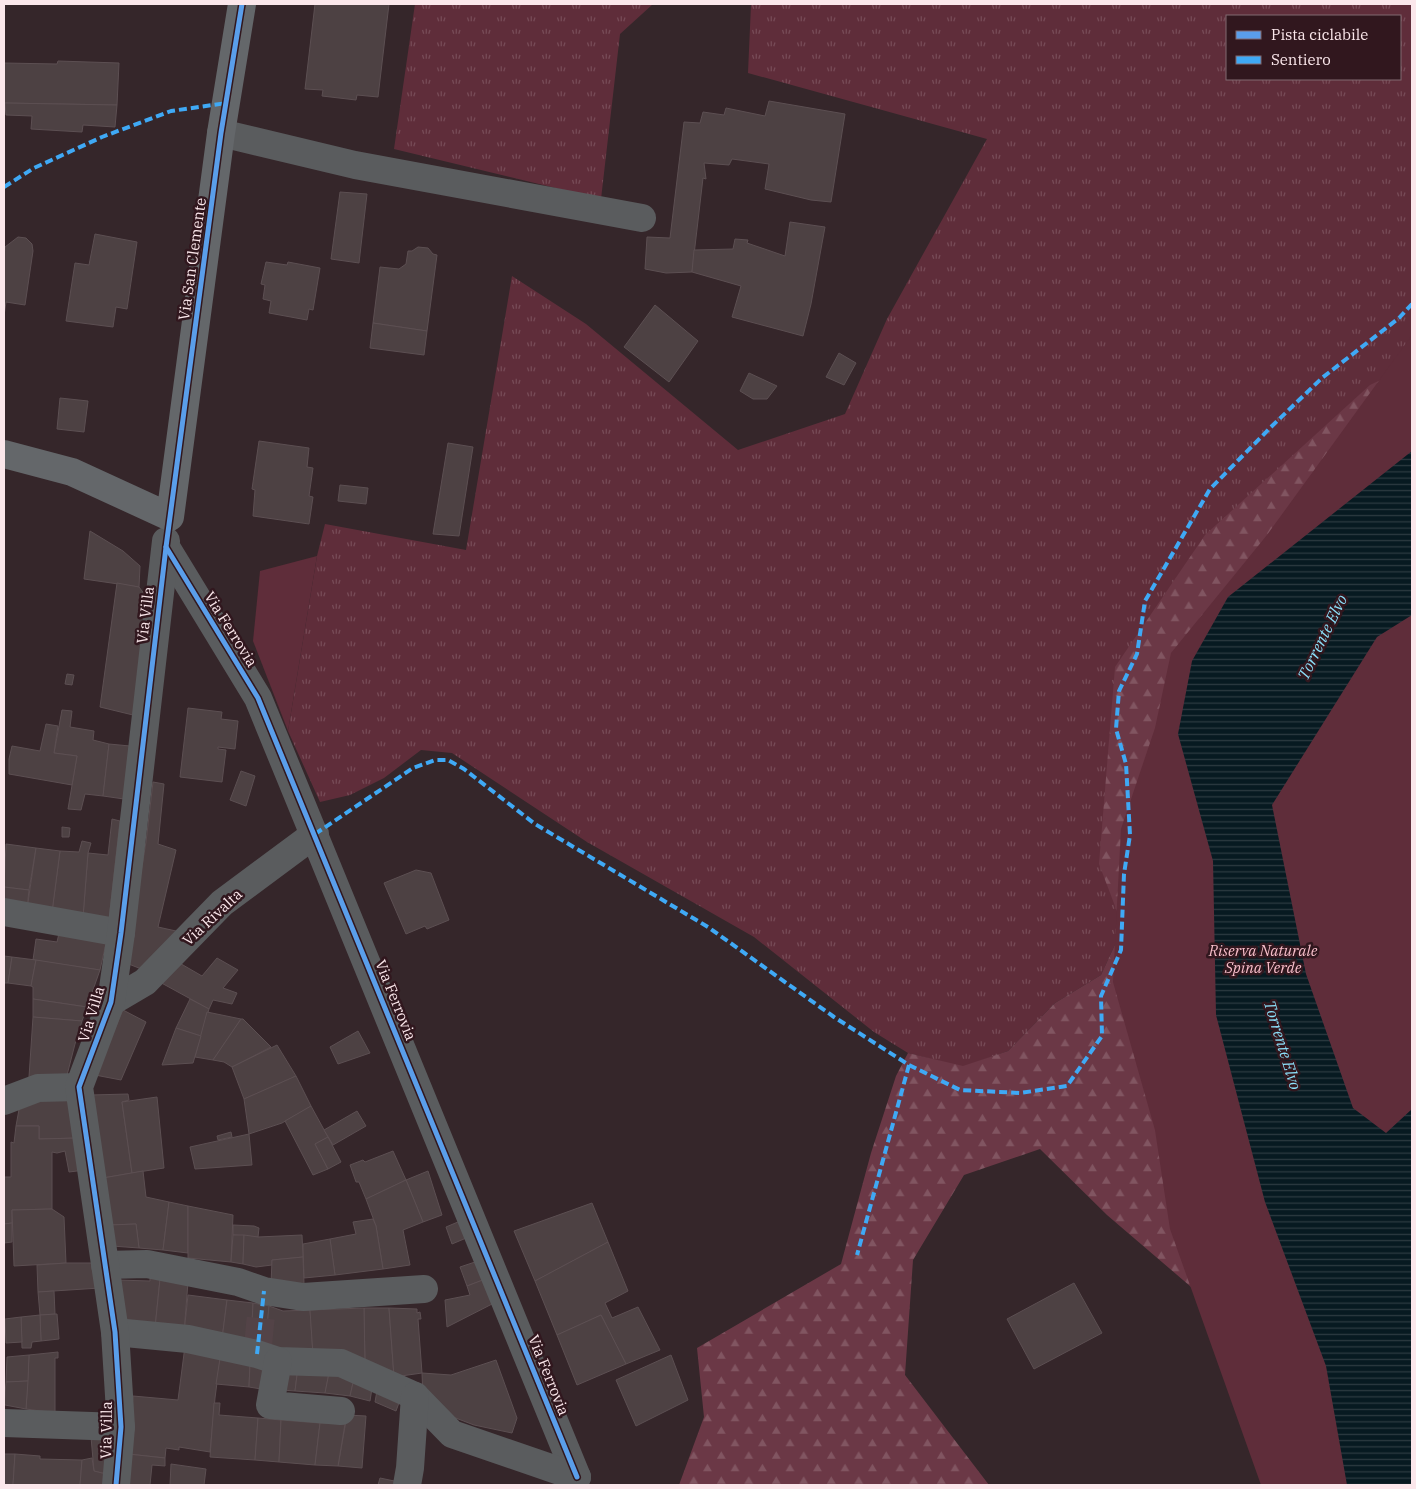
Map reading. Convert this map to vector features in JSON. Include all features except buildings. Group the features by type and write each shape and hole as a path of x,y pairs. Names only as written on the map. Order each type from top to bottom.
{"street":[{"name":"Via San Clemente","path":"170,518 221,133 242,4"},
{"path":"221,133 355,165 642,218"},
{"path":"4,454 72,472 170,518"},
{"name":"Via Villa","path":"116,1485 120,1427 115,1332 79,1087 111,1002 122,933 170,518"},
{"name":"Via Ferrovia","path":"115,1332 188,1339 264,1354 341,1363 415,1396 452,1434 577,1476 258,698 166,547"},
{"name":"Via Rivalta","path":"111,1002 145,982 222,903 315,834"},
{"path":"4,912 122,933"},
{"path":"4,1101 38,1088 79,1087"},
{"path":"105,1265 147,1264 238,1282 263,1298 424,1289"},
{"path":"264,1354 270,1405 341,1411"},
{"path":"406,1485 410,1468 415,1396"},
{"path":"4,1423 120,1427"}],"green space":[{"path":"415,4 653,4 620,34 601,199 394,149"},
{"path":"744,4 1412,4 1412,365 1123,927 1101,975 1055,1003 1008,1051 963,1067 908,1053 874,1032 754,937 587,842 452,753 421,750 384,778 350,795 320,802 288,731 317,556 325,524 466,550 512,276 586,324 738,450 845,414 887,319 987,139 748,73 751,5"},
{"name":"Riserva Naturale Spina Verde","path":"1412,335 1412,1485 1261,1485 1170,1229 1155,1130 1113,982 1121,829 1155,728 1171,653 1267,535"},
{"path":"1412,365 1204,1298 1107,1215 1040,1149 964,1175 913,1260 905,1375 989,1485 679,1485 704,1417 697,1348 841,1264 871,1153 896,1076 908,1053 963,1066 1008,1051 1055,1003 1101,975 1123,927 1099,864 1115,667 1205,535 1370,385"},
{"path":"317,556 288,731 253,641 260,571"}],"water":[{"name":"Torrente Elvo","path":"1412,451 1412,615 1377,637 1272,805 1306,974 1353,1108 1386,1133 1412,1109 1412,1485 1347,1485 1326,1366 1265,1202 1216,1015 1213,861 1178,734 1192,661 1228,597"}],"tunnel":[{"path":"258,1346 262,1304"}],"marked path":[{"path":"4,187 34,168 102,137 171,111 227,103"},
{"path":"909,1065 960,1090 1020,1093 1067,1086 1102,1036 1101,996 1121,950 1124,874 1130,835 1126,764 1116,729 1119,691 1137,654 1145,601 1210,489 1322,378 1399,318 1412,304"},
{"path":"315,834 413,768 435,760 448,760 464,769 535,824 708,927 834,1017 909,1065 857,1255"},
{"path":"257,1354 264,1291"}],"cycle path":[{"path":"116,1485 121,1427 115,1332 79,1087 111,1002 121,933 166,547 221,133 242,4"},
{"path":"166,547 258,698 577,1477"}]}
